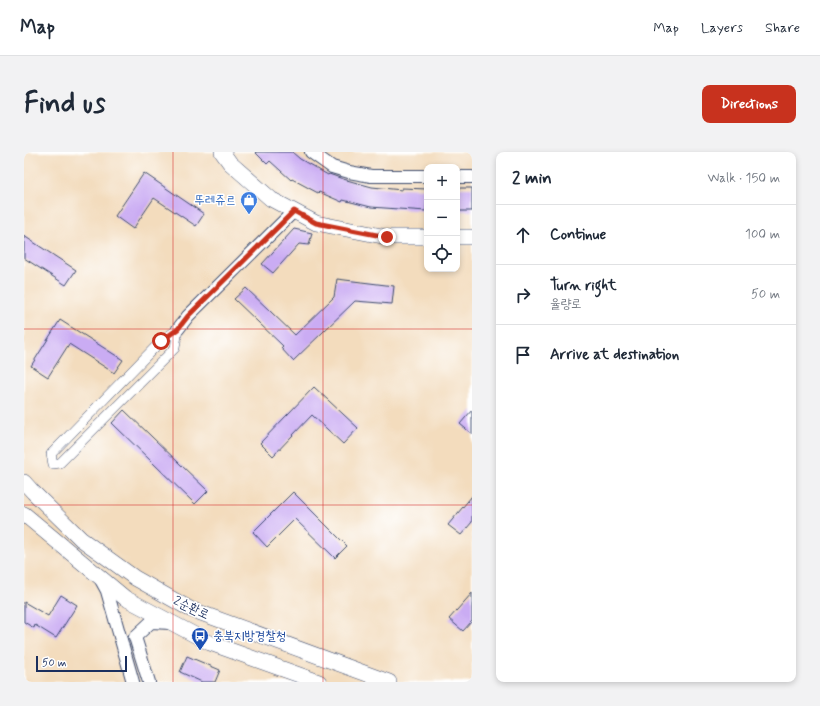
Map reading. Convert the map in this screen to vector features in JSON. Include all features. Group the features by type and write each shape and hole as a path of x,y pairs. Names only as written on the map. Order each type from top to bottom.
{"street":[{"path":"222,152 230,163 271,199 316,223 387,237 424,237"},
{"path":"311,152 332,167 349,172 371,176 424,176"},
{"path":"460,177 472,177"},
{"path":"178,329 174,348 60,463 53,464 51,454 161,341 178,329 188,316 294,211"},
{"path":"460,237 472,237"},
{"name":"2순환로","path":"24,482 81,539 136,578 190,610 389,682"},
{"name":"2순환로","path":"24,514 125,598 210,642 319,682"},
{"path":"100,577 107,591 133,682"},
{"path":"149,682 135,637 150,622 171,623"}],"building":[{"path":"255,152 292,152 300,159 328,175 329,174 372,187 402,190 402,188 424,189 424,211 371,207 343,200 342,202 319,192 318,193 292,179 291,180 270,161 267,164"},
{"path":"144,173 204,214 196,226 154,198 133,229 115,216"},
{"path":"460,188 472,188 472,211 460,211"},
{"path":"294,229 312,233 309,245 299,244 273,273 262,264"},
{"path":"24,236 76,270 66,285 24,258"},
{"path":"337,279 394,286 392,304 355,301 293,361 281,348 283,346 234,299 246,288 295,335 334,297"},
{"path":"60,320 123,360 114,373 69,344 48,377 31,366"},
{"path":"314,387 358,428 343,444 312,415 273,456 260,443"},
{"path":"124,410 208,491 195,504 112,423"},
{"path":"472,410 472,434 460,424"},
{"path":"293,492 347,546 335,558 295,519 267,547 253,532"},
{"path":"472,496 472,522 461,535 448,525"},
{"path":"472,593 472,621 463,631 449,619"},
{"path":"61,595 77,605 56,638 35,625 34,628 24,622 24,602 48,616"},
{"path":"187,656 220,670 215,682 202,682 180,672"}],"place":[{"name":"뚜레쥬르","path":"249,215"},
{"name":"충북지방경찰청","path":"200,651"}],"route":[{"path":"161,341 178,329 188,316 294,211 316,223 387,237"}]}
